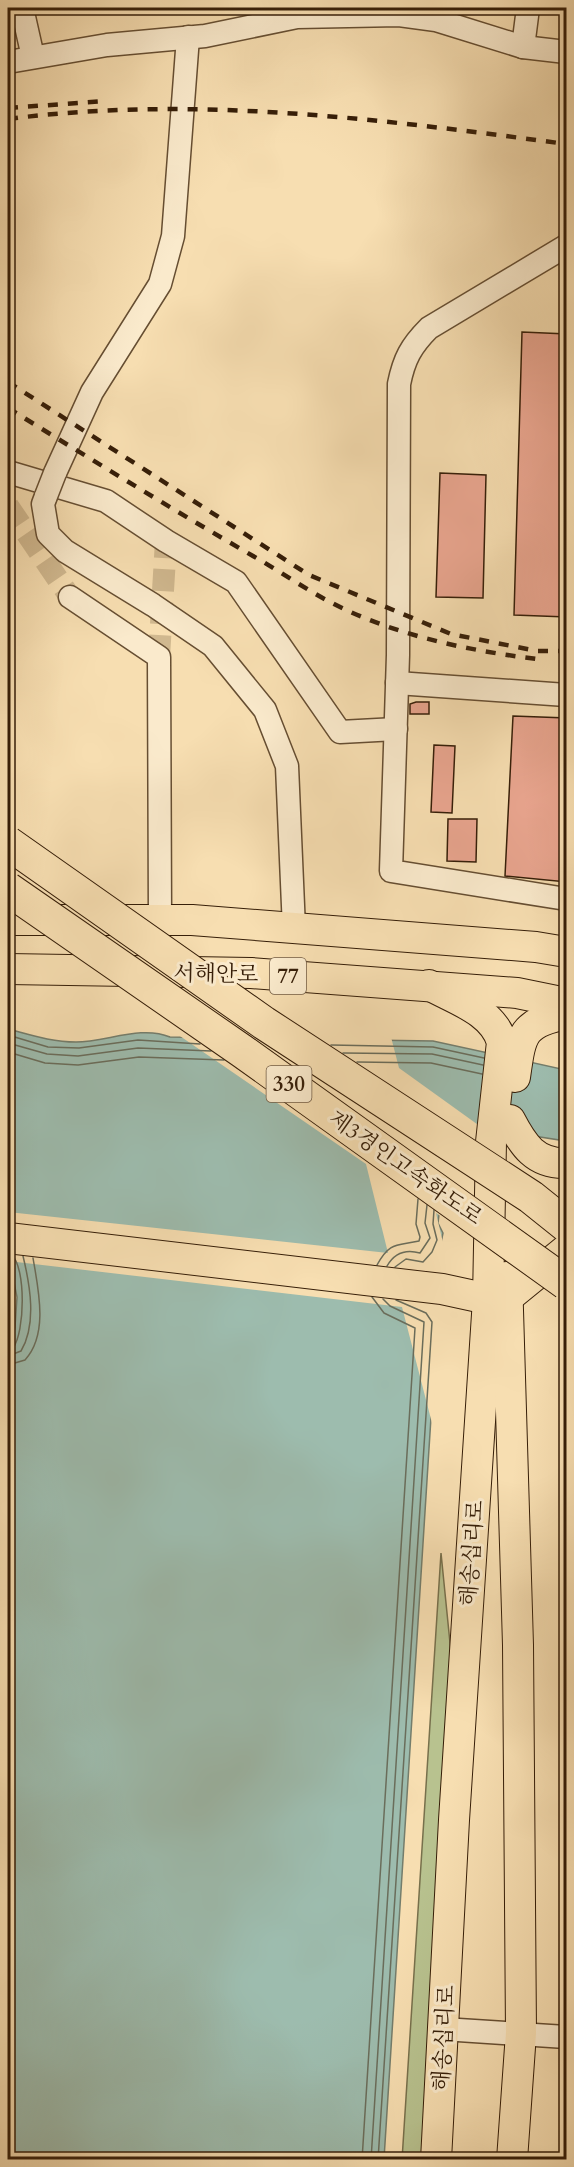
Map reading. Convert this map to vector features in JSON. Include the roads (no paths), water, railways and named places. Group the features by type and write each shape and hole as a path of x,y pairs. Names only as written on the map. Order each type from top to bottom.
{"highway":[{"name":"제3경인고속화도로","path":"8,843 264,1023 531,1197 567,1225"},
{"name":"제3경인고속화도로","path":"8,889 252,1057 567,1283"}],"main road":[{"name":"77","path":"8,920 160,919 536,947 567,952"},
{"name":"서해안로","path":"8,969 251,973 517,993 567,1003"},
{"name":"해송십리로","path":"429,985 490,1019 498,1030 502,1042 491,1142 497,1299 518,1645 521,2032 512,2160"},
{"name":"해송십리로","path":"436,2160 454,1820 497,1299 506,1144 520,1042 530,1025 545,1018 567,1014"},
{"path":"510,1120 525,1148 540,1159 555,1164 567,1163"},
{"path":"8,1238 442,1289 497,1299 567,1250"}],"street":[{"path":"22,8 33,57"},
{"path":"524,47 528,8"},
{"path":"8,62 107,45 188,37 297,17 399,15 436,20 524,47 567,52"},
{"path":"188,37 173,236 160,284 92,392 43,504 48,534 65,551 153,605 213,646 265,710 287,766 294,930"},
{"path":"567,246 429,328 411,346 403,363 399,384 397,682 391,871 567,899"},
{"path":"8,472 106,501 166,541 236,582 340,732 396,729"},
{"path":"70,597 159,657 160,919"},
{"path":"397,682 567,695"},
{"path":"443,2029 521,2032 567,2037"}],"water":[{"path":"8,1029 67,1042 135,1033 170,1037 433,1041 566,1070 566,1141 450,1123 438,1223 443,1233 440,1248 402,1267 435,1354 384,2159 8,2159 8,1344 13,1338 17,1297 8,1253"}],"tunnel":[{"path":"8,506 70,597"},
{"path":"159,657 166,541"}],"railway":[{"path":"8,108 106,101"},
{"path":"8,119 78,112 148,109 287,113 426,126 566,144"},
{"path":"8,382 309,575 451,634 537,651 566,651"},
{"path":"8,408 191,520 344,609 390,628 438,642 537,659"}]}
